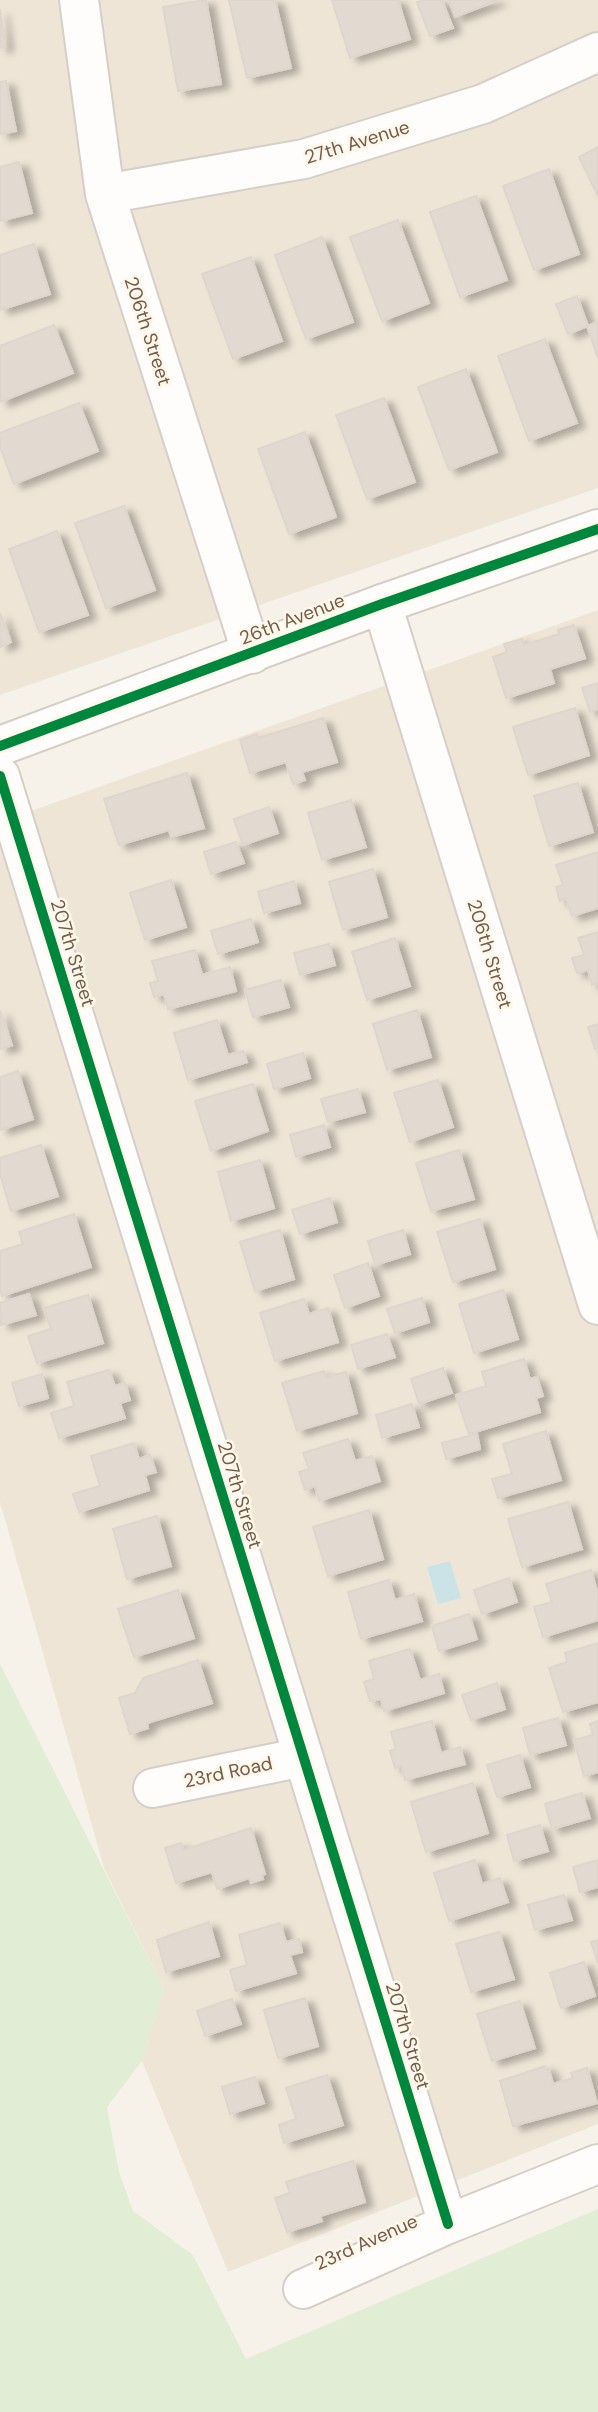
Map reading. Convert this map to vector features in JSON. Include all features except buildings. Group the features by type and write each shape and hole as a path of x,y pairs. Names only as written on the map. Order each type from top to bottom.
{"street":[{"name":"206th Street","path":"79,0 105,194 252,654"},
{"name":"27th Avenue","path":"105,194 304,159 483,104 598,52"},
{"name":"26th Avenue","path":"0,746 382,604 598,528"},
{"name":"206th Street","path":"382,604 598,1305"},
{"name":"207th Street","path":"0,776 448,2224"},
{"name":"23rd Road","path":"153,1788 303,1757"},
{"name":"23rd Avenue","path":"303,2289 448,2224 598,2164"}],"shaded area":[{"path":"0,0 598,0 598,488 0,695"},
{"path":"598,610 598,2124 228,2272 142,2061 164,1989 104,1868 0,1502 0,822"}],"green space":[{"path":"0,1664 164,1989 142,2061 107,2107 119,2172 133,2211 193,2255 246,2359 598,2209 598,2412 0,2412"}],"water":[{"path":"450,1561 461,1598 438,1604 427,1567"}],"cycle path":[{"path":"0,746 382,604 598,529"},
{"path":"0,776 448,2224"}]}
